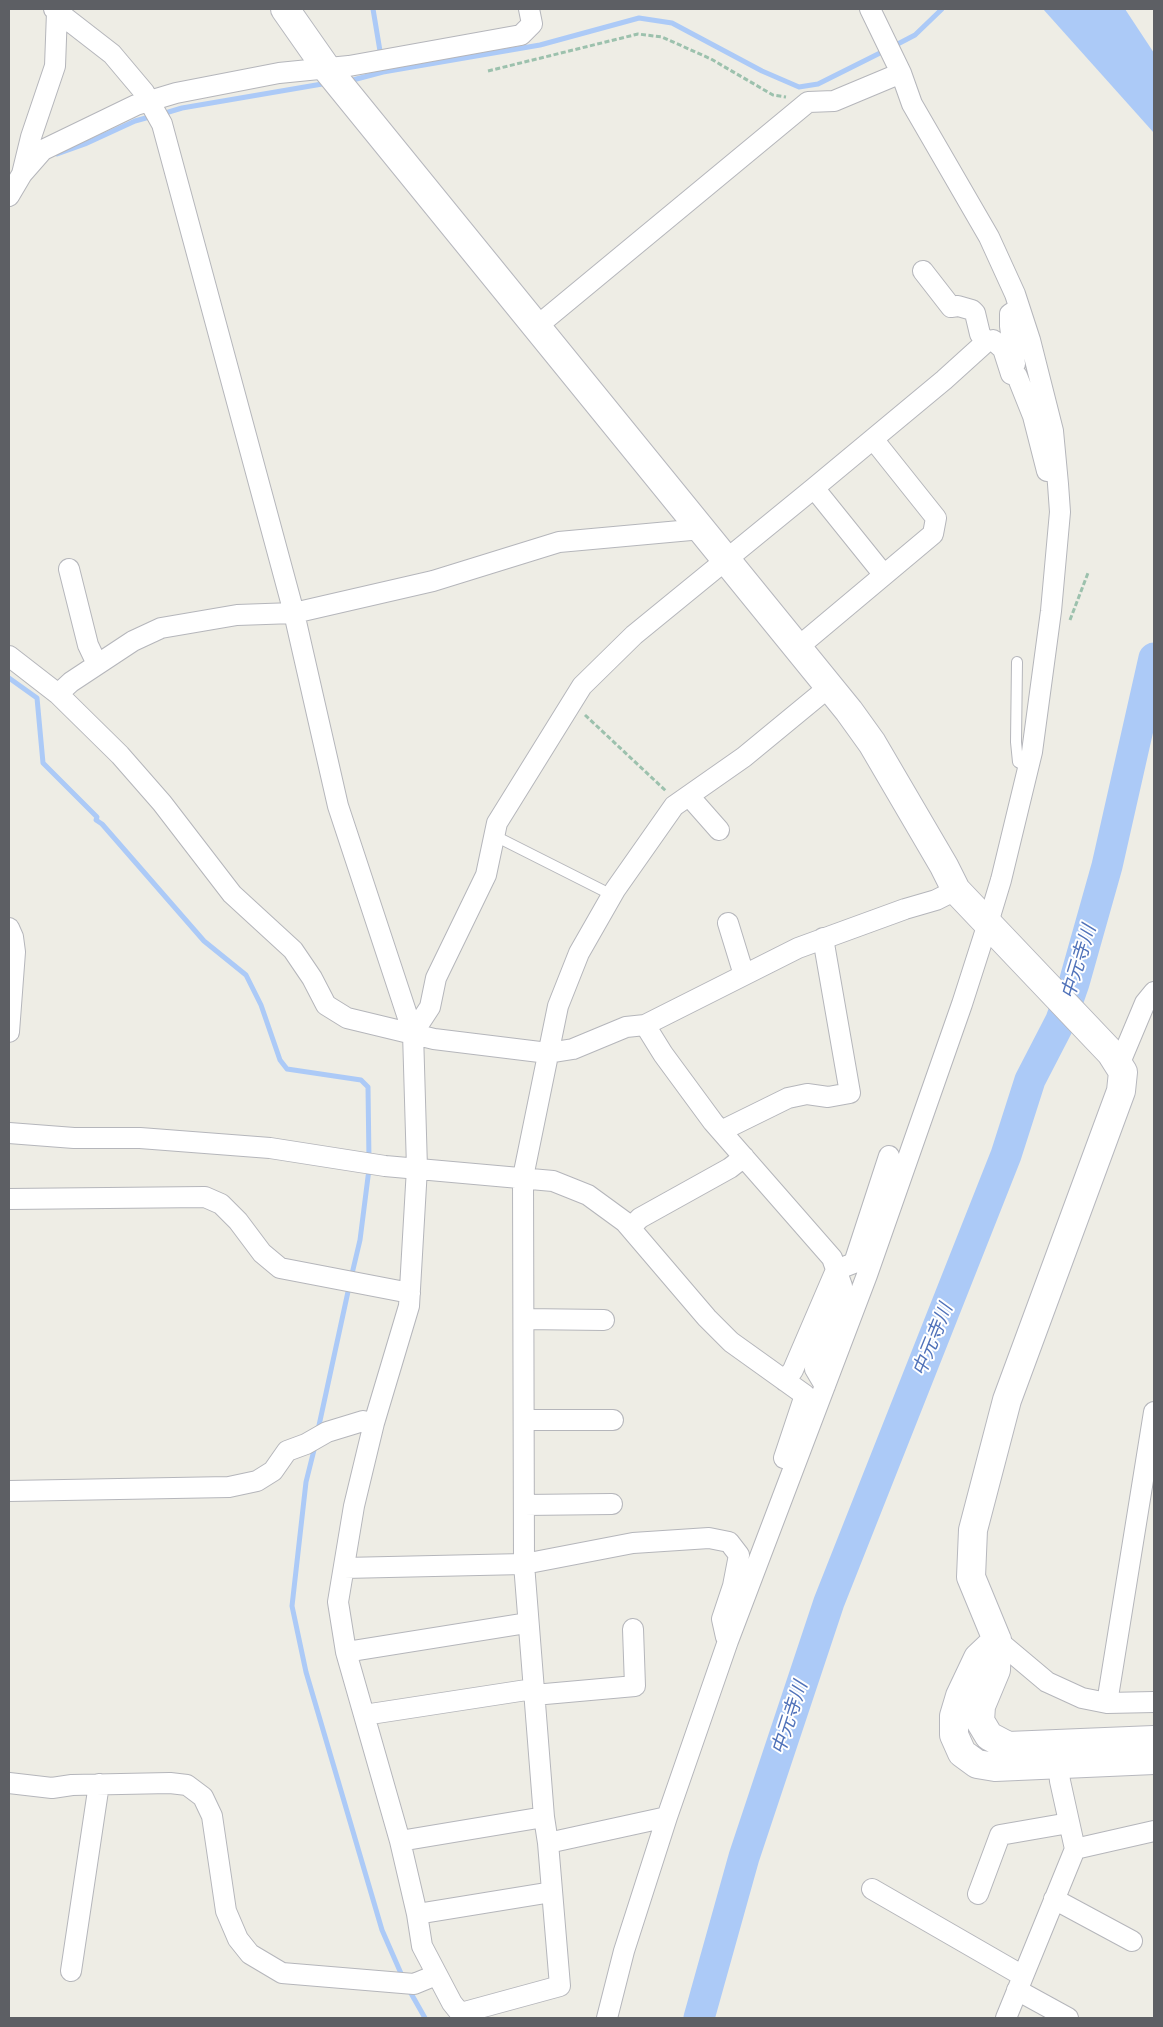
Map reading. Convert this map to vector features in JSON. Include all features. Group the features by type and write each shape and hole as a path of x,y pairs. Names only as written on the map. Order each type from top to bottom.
{"street":[{"path":"286,9 327,69 830,687 872,743 956,890 1115,1059 1123,1072 1121,1091 1007,1400 973,1530 971,1577 997,1640 1047,1682 1082,1698 1107,1703 1154,1702"},
{"path":"9,196 22,174 43,150 107,118 149,101 176,93 278,73 327,69 521,35 532,24 529,9"},
{"path":"607,2018 624,1951 667,1817 728,1641 874,1256 991,926 1000,880 1033,743 1055,581 1060,512 1053,431 1030,340 1019,308 989,237 912,104 900,73 870,9"},
{"path":"56,10 112,54 144,92 162,124 294,612 338,806 413,1033 417,1168 409,1306 374,1423 354,1506 338,1602 346,1652 400,1841 418,1914 422,1946 452,2003 463,2016 560,1986 527,1623 524,1564 523,1177 558,1006 579,953 612,895 674,806 744,757 830,687"},
{"path":"22,174 31,137 55,66 56,10"},
{"path":"536,327 808,102 834,101 900,73"},
{"path":"923,272 951,307 958,306 972,310 975,313 980,334 986,342"},
{"path":"1019,308 1010,314 1017,376 1033,416 1047,472 1058,484"},
{"path":"413,1033 430,1007 436,978 486,875 497,823 582,686 634,635 727,561 944,380 986,342 993,340 1003,349 1011,374 1017,376"},
{"path":"797,648 933,534 936,518 872,439"},
{"path":"814,488 884,575"},
{"path":"58,694 71,682 134,640 161,628 237,615 294,612 433,580 559,542 702,529"},
{"path":"69,569 88,645 97,664"},
{"path":"9,656 58,694 120,755 162,802 232,894 292,950 312,978 326,1004 347,1018 434,1039 548,1053 573,1049 626,1027 645,1024 798,948 905,909 936,900 956,890"},
{"path":"684,799 719,830"},
{"path":"728,923 744,975"},
{"path":"9,928 13,937 15,952 9,1032"},
{"path":"721,1131 788,1098 807,1094 828,1097 850,1093 824,938"},
{"path":"1115,1059 1145,1003 1154,992"},
{"path":"645,1024 663,1054 721,1131 832,1258 842,1286 815,1369 825,1386"},
{"path":"9,1133 74,1138 140,1138 270,1148 385,1166 552,1181 588,1195 625,1222 707,1318 732,1342 805,1395 770,1500 777,1516"},
{"path":"785,1381 793,1370 836,1270 854,1263 889,1156"},
{"path":"630,1228 640,1218 730,1168 744,1157"},
{"path":"9,1199 205,1197 221,1204 238,1221 262,1253 280,1268 410,1293"},
{"path":"524,1319 604,1320"},
{"path":"1107,1703 1154,1412"},
{"path":"9,1491 229,1487 257,1481 273,1471 288,1451 306,1444 327,1432 363,1420 374,1423"},
{"path":"524,1420 613,1420"},
{"path":"524,1504 612,1504"},
{"path":"344,1568 524,1564 633,1543 709,1538 729,1542 739,1555 733,1586 722,1619 728,1641"},
{"path":"346,1652 527,1623"},
{"path":"364,1715 533,1692 635,1686 633,1629"},
{"path":"997,1640 978,1658 960,1696 954,1716 954,1735 962,1753 977,1764 995,1767 1154,1740"},
{"path":"1058,1755 1154,1760"},
{"path":"1006,2018 1074,1849 1060,1780 1058,1755"},
{"path":"9,1783 52,1788 99,1784 187,1785 203,1797 212,1816 226,1911 238,1939 250,1954 282,1973 414,1984 436,1975"},
{"path":"71,1971 99,1784"},
{"path":"400,1841 544,1817"},
{"path":"548,1842 667,1817"},
{"path":"978,1894 1000,1835 1069,1823"},
{"path":"1074,1849 1154,1831"},
{"path":"872,1889 1020,1983 1068,2018"},
{"path":"418,1914 552,1892"},
{"path":"1054,1898 1132,1941"}],"lane":[{"path":"1018,662 1016,742 1018,762 1028,768"},
{"path":"494,836 612,895"}],"path":[{"path":"488,71 638,34 662,37 703,55 773,94 808,102"},
{"path":"571,702 684,799"}],"water":[{"path":"1043,9 1125,9 1154,53 1154,133"}],"waterway":[{"path":"373,9 381,57"},
{"path":"892,47 915,35 942,9"},
{"path":"349,81 383,72 540,45 639,18 672,23 762,71 799,87 818,84 884,51"},
{"path":"162,114 182,108 328,83"},
{"path":"57,154 85,144 135,121 153,116"},
{"name":"中元寺川","path":"699,2018 744,1857 829,1602 1006,1155 1030,1080 1061,1020 1074,983 1107,866 1154,658"},
{"path":"9,678 37,698 43,763 97,817 96,820 102,824 204,941 246,975 261,1005 280,1060 287,1069 361,1080 368,1087 369,1160"},
{"path":"351,1278 360,1240 369,1169"},
{"path":"318,1430 349,1287"},
{"path":"315,1446 306,1482 292,1606 306,1672 382,1930 403,1978"},
{"path":"408,1988 425,2018"}]}
